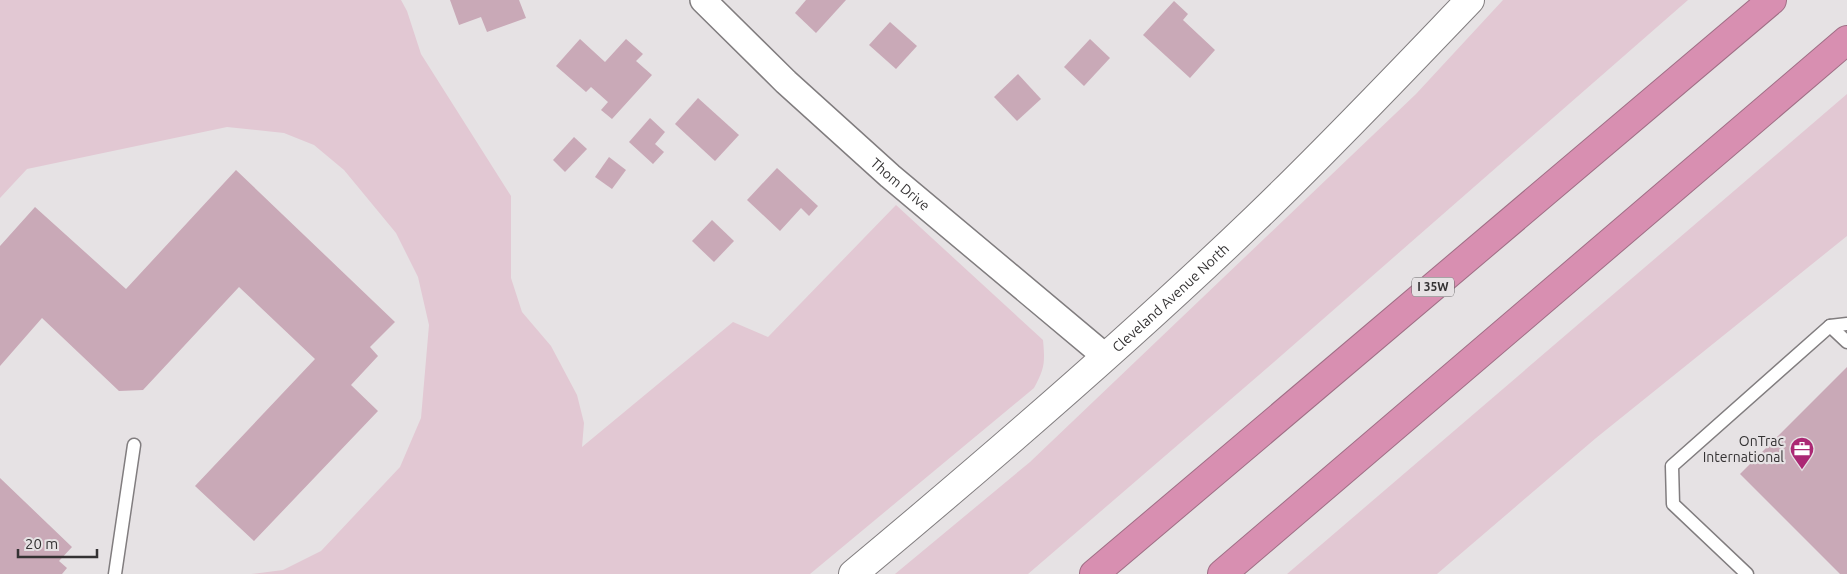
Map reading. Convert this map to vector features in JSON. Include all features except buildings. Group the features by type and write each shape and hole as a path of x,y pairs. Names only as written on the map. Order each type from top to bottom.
{"highway":[{"name":"I 35W","path":"1094,574 1772,0"},
{"path":"1222,574 1847,40"}],"street":[{"name":"Thom Drive","path":"703,0 786,82 890,176 1106,358"},
{"name":"Cleveland Avenue North","path":"854,574 1106,358 1257,217 1470,0"}],"lane":[{"path":"1747,574 1673,504 1672,466 1830,326 1847,324"},
{"path":"1830,326 1847,342"},
{"path":"115,574 134,445"}],"shaded area":[{"path":"0,0 401,0 407,11 421,54 511,196 511,278 522,312 551,346 577,395 584,423 582,447 733,322 768,337 896,205 1043,340 1044,360 1042,370 1034,388 810,574 251,574 283,570 321,551 400,467 421,418 429,325 418,277 396,233 344,170 314,145 284,133 227,127 27,169 0,198"},
{"path":"1503,0 1688,0 1028,574 895,574 1030,462 1416,94"},
{"path":"1847,94 1847,236 1596,438 1437,574 1287,574"}],"place":[{"name":"OnTrac International","path":"1802,470"}]}
